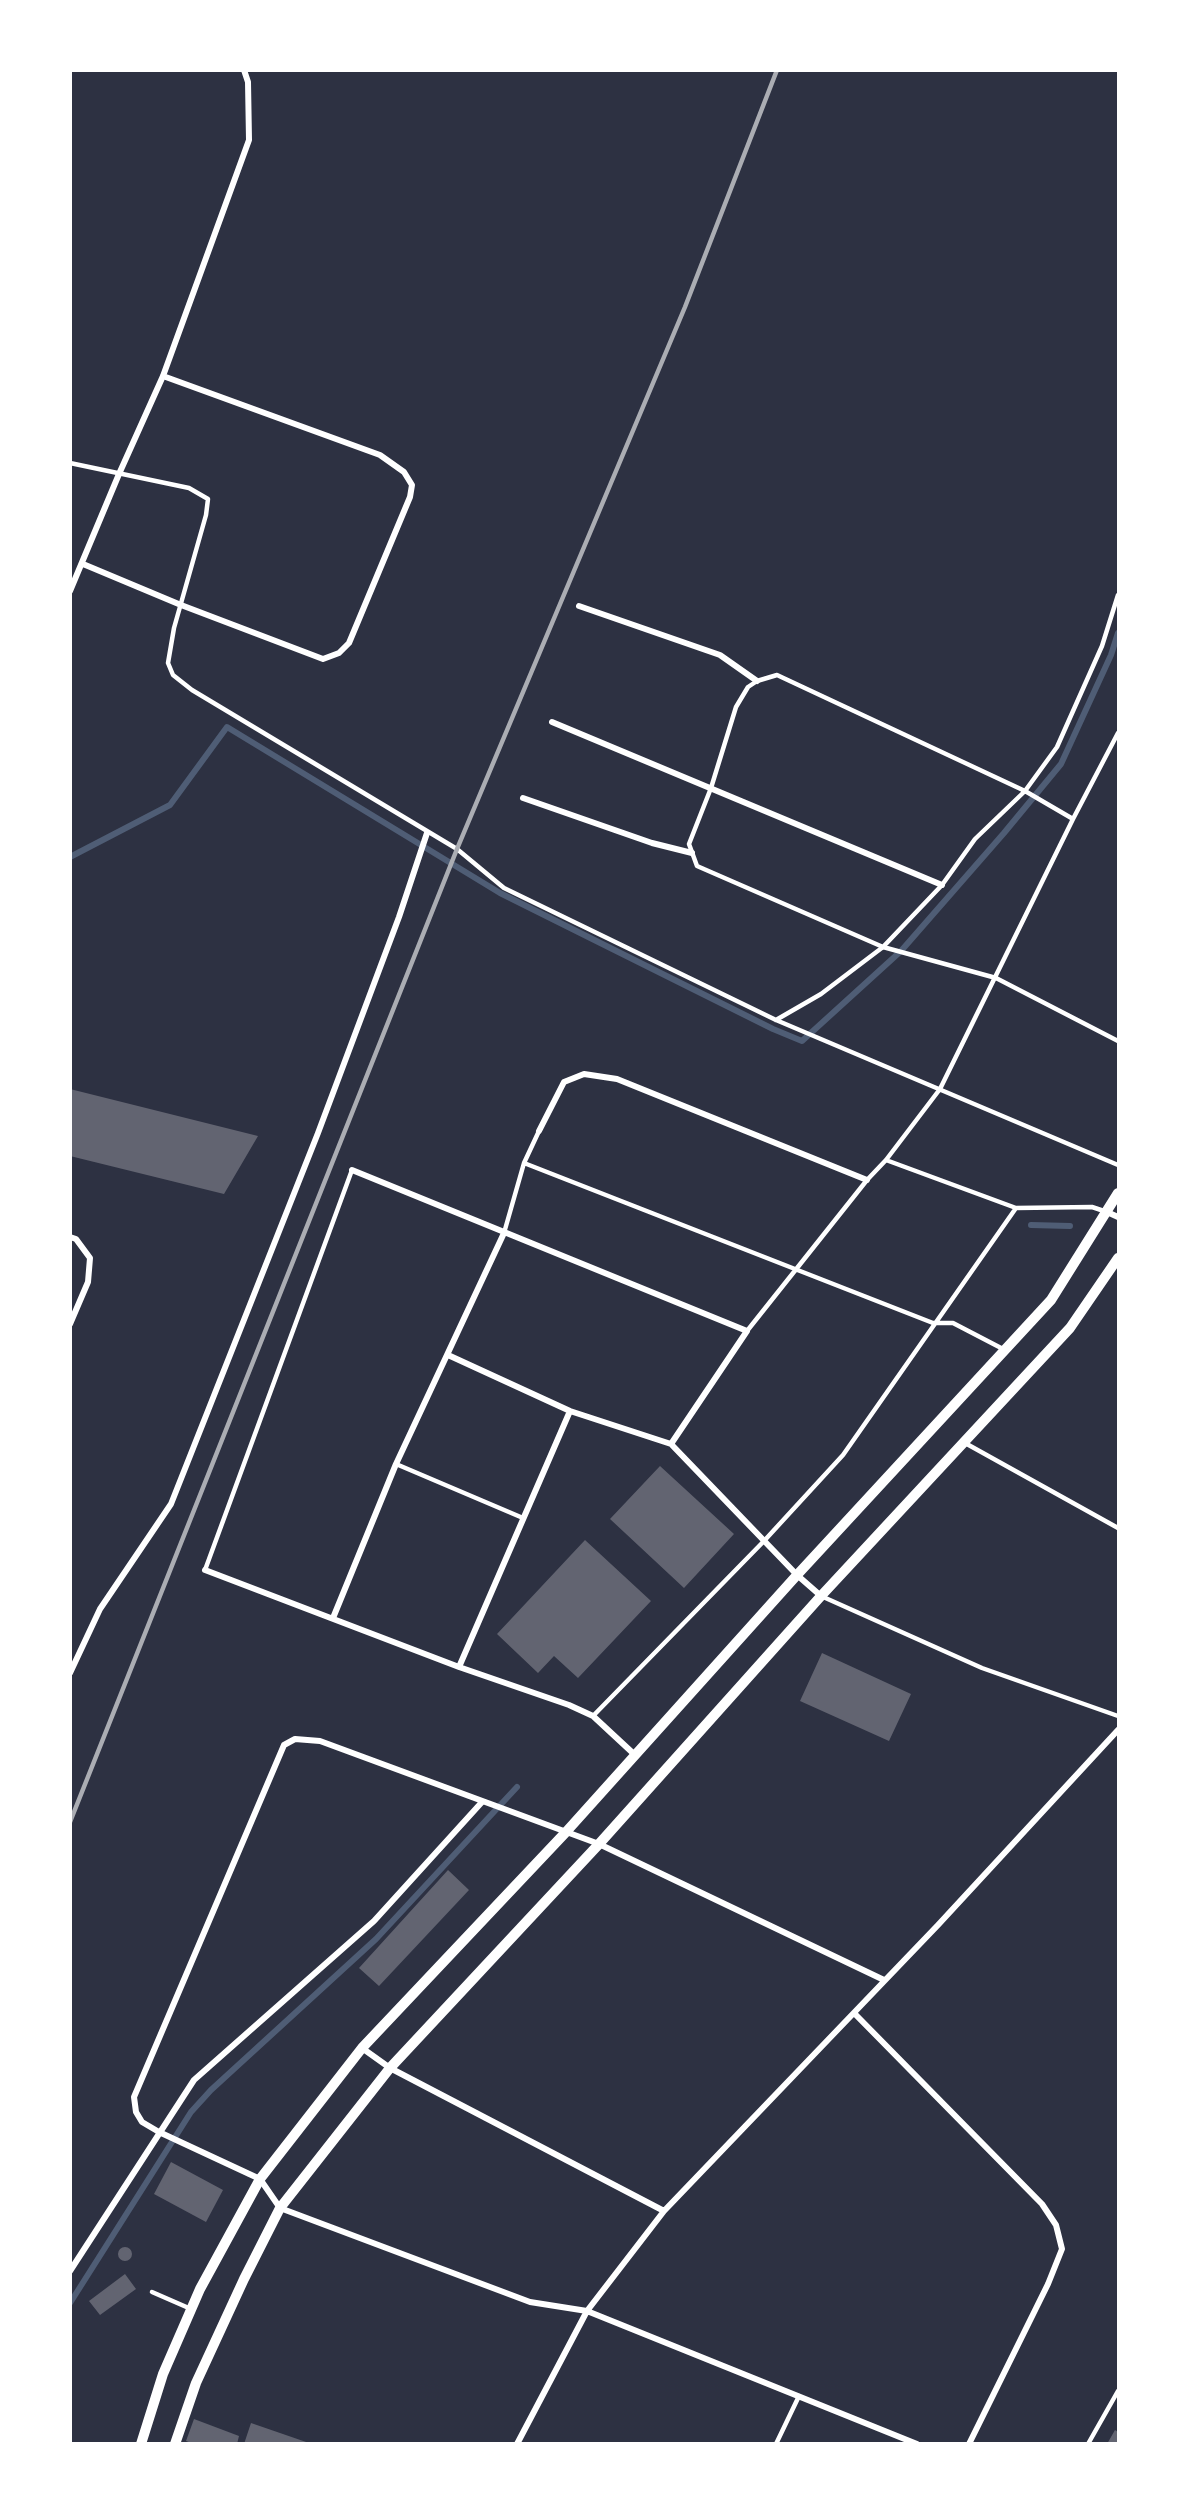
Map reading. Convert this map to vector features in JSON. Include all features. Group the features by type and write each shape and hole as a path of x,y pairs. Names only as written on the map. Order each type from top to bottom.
{"street":[{"path":"70,591 163,376 249,140 248,82 244,70"},
{"path":"82,564 181,605 323,659 339,653 349,643 410,497 412,485 404,472 380,455 163,376"},
{"path":"579,606 720,655 757,681"},
{"path":"552,722 942,885"},
{"path":"523,798 652,843 692,853"},
{"path":"70,1673 100,1609 171,1504 318,1133 399,917 426,835"},
{"path":"539,1131 564,1082 584,1074 606,1077 617,1079 867,1180"},
{"path":"352,1170 747,1331 671,1444"},
{"path":"141,2444 163,2374 191,2309 260,2179 362,2048 566,1832 797,1575 1051,1300 1119,1193"},
{"path":"1107,1212 1119,1217"},
{"path":"333,1618 396,1464 504,1233"},
{"path":"70,1237 76,1239 90,1258 88,1282 70,1324"},
{"path":"175,2444 196,2383 280,2208 390,2067 599,1844 821,1596 966,1443 1070,1328 1119,1258"},
{"path":"448,1355 570,1411 671,1444 797,1575 821,1596"},
{"path":"459,1667 570,1411"},
{"path":"205,1570 459,1667 569,1705 593,1716 635,1755"},
{"path":"518,2444 587,2311 664,2211 854,2013 1119,1730"},
{"path":"884,1980 599,1844 320,1741 295,1738 284,1746 134,2097 136,2112 142,2122 260,2179 280,2208 530,2302 587,2311 917,2444"},
{"path":"70,2271 194,2080 374,1921 482,1802"},
{"path":"854,2013 1042,2204 1056,2225 1062,2249 1048,2284 969,2444"},
{"path":"362,2048 390,2067 664,2211"}],"lane":[{"path":"70,463 189,488 208,499 206,515 181,605 168,663 172,675 192,690 426,835 457,849 504,888 776,1020 1119,1165"},
{"path":"776,1020 821,994 883,947 942,885 975,839 1026,791 1057,747 1102,646 1119,595"},
{"path":"1073,819 1026,791 777,675 757,681 747,687 736,707 711,788 689,844 697,866 883,947 996,978 1119,1041"},
{"path":"747,1331 867,1180 886,1160 940,1089 1073,819 1119,733"},
{"path":"504,1233 524,1163 539,1131"},
{"path":"886,1160 1016,1208 1092,1207 1107,1212"},
{"path":"524,1163 795,1271 933,1323 953,1323 1005,1350"},
{"path":"205,1570 352,1170"},
{"path":"593,1716 764,1541 843,1455 933,1323 1016,1208"},
{"path":"966,1443 1119,1528"},
{"path":"396,1464 524,1518"},
{"path":"821,1596 982,1668 1119,1716"},
{"path":"152,2292 191,2309"},
{"path":"1088,2444 1119,2391"},
{"path":"776,2444 799,2396"}],"building":[{"path":"70,1089 258,1136 224,1194 70,1156"},
{"path":"660,1466 734,1534 684,1588 610,1519"},
{"path":"585,1540 651,1601 578,1678 554,1656 538,1673 497,1634"},
{"path":"822,1653 911,1694 889,1741 800,1701"},
{"path":"448,1870 469,1890 379,1986 359,1968"},
{"path":"171,2162 223,2190 206,2222 154,2194"},
{"path":"122,2247 128,2247 132,2254 128,2261 122,2261 118,2257 118,2251"},
{"path":"125,2274 136,2289 100,2315 89,2301"},
{"path":"194,2419 239,2436 237,2444 194,2444 186,2441"},
{"path":"251,2423 309,2443 309,2444 244,2444"},
{"path":"1115,2430 1118,2432 1118,2444 1107,2444"}],"waterway":[{"path":"70,857 170,805 227,727 500,893 773,1029 802,1041 901,951 1061,764 1111,655 1118,633"},
{"path":"1031,1225 1070,1226"},
{"path":"70,2303 191,2112 211,2090 376,1939 517,1787"}],"railway":[{"path":"70,1822 457,849 685,307 777,70"}]}
